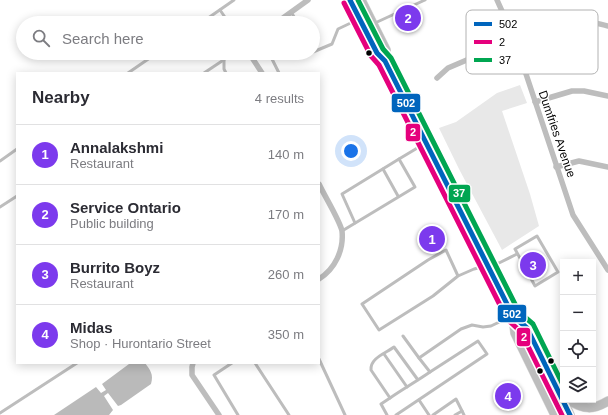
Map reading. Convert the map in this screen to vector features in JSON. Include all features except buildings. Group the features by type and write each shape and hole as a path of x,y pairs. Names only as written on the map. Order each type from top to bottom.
{"main road":[{"path":"350,0 376,53 384,61 513,316 515,333 554,415"},
{"path":"361,0 386,50 384,61"},
{"path":"513,316 527,328 560,392"},
{"path":"543,391 541,399 549,415"},
{"path":"574,403 579,406 590,408 598,407 608,401"},
{"path":"565,403 570,415"},
{"path":"594,415 608,406"}],"street":[{"path":"286,16 308,0"},
{"name":"Dumfries Avenue","path":"497,0 501,10"},
{"path":"598,24 608,26"},
{"path":"254,60 261,72"},
{"path":"437,78 448,68 466,60"},
{"name":"Dumfries Avenue","path":"526,74 573,215 608,270"},
{"path":"535,102 572,91 584,91 608,96"},
{"path":"556,167 579,161 608,167"},
{"path":"320,186 342,231 341,244 336,262 330,270 320,278"},
{"path":"192,364 192,375 219,415"}],"lane":[{"path":"211,16 234,0"},
{"path":"373,24 425,0"},
{"path":"220,10 224,16"},
{"path":"291,12 294,16"},
{"path":"320,49 332,44 338,30 359,19"},
{"path":"129,72 147,60"},
{"path":"272,60 278,72"},
{"path":"206,72 224,61"},
{"path":"224,61 226,72"},
{"path":"355,223 342,194 425,143"},
{"path":"0,161 16,150"},
{"path":"342,231 415,187 400,159"},
{"path":"383,169 398,196"},
{"path":"0,208 16,197"},
{"path":"537,236 558,272 534,286 518,254 515,249 537,236"},
{"path":"458,276 446,250 428,260 362,304 379,330 444,288 458,276 474,269 499,263 518,254"},
{"path":"419,358 461,329 472,325 483,327 491,326 513,316"},
{"path":"403,336 430,372"},
{"path":"387,415 381,404 478,341 487,354 396,415"},
{"path":"390,398 371,370 371,366 372,362 394,347 418,380"},
{"path":"384,354 406,387"},
{"path":"320,361 346,415"},
{"path":"0,413 75,364"},
{"path":"230,364 214,375 238,415"},
{"path":"256,364 289,415"},
{"path":"434,415 456,399 464,415"},
{"path":"419,400 429,415"},
{"path":"455,415 462,411"}],"shaded area":[{"path":"520,85 527,103 502,111 530,194 539,226 502,250 439,128 456,122 497,93"},
{"path":"129,364 146,364 152,375 151,384 121,405 118,406 108,393 104,396 113,410 109,415 54,415 96,387 101,393 106,390 102,384"}],"transit line":[{"name":"502","path":"350,0 377,53 385,61 513,316 527,328 570,415"},
{"name":"37","path":"358,0 383,49 391,58 519,312 533,324 560,379"},
{"name":"2","path":"344,3 371,56 379,65 507,319 521,332 562,415"}],"place":[{"name":"Service Ontario","path":"408,18"},
{"name":"Annalakshmi","path":"432,239"},
{"name":"Burrito Boyz","path":"533,265"},
{"name":"Midas","path":"508,396"}]}
